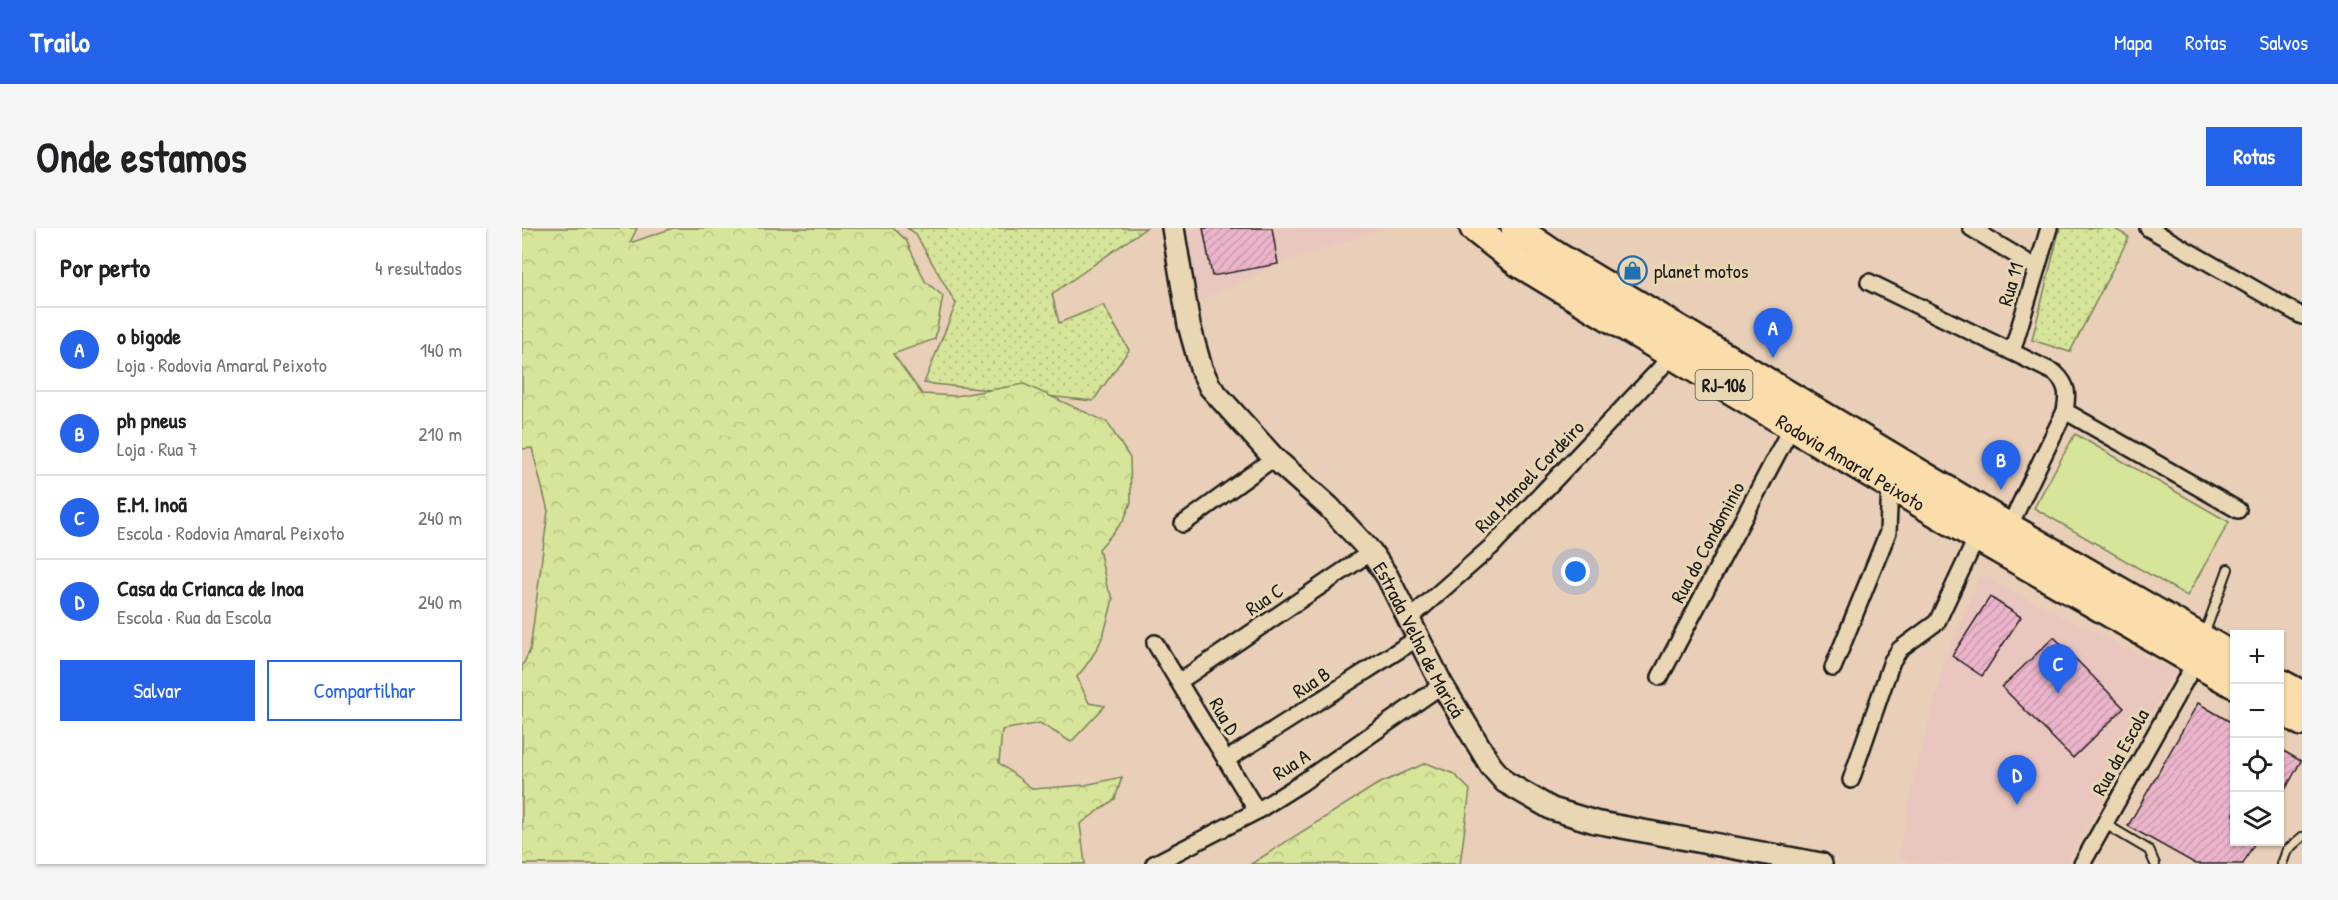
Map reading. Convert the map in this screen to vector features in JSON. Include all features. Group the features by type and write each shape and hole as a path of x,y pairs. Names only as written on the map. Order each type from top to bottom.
{"highway":[{"name":"Rodovia Amaral Peixoto","path":"1474,228 1520,263 1977,537 2199,650 2230,656"},
{"name":"Rodovia Amaral Peixoto","path":"1515,228 1667,323 2010,527 2199,650 2230,679"},
{"path":"2282,684 2302,695"},
{"path":"2284,711 2302,722"}],"street":[{"name":"Estrada Velha de Maricá","path":"1173,228 1189,325 1201,368 1217,396 1274,458 1329,507 1371,552 1387,576 1442,685 1491,766 1505,782 1552,809 1595,822 1793,862 1821,864"},
{"path":"1971,228 2037,268"},
{"name":"Rua 11","path":"2012,352 2049,228"},
{"path":"2149,228 2302,316"},
{"path":"1869,282 2055,373 2064,381 2068,394 2065,411 2010,527"},
{"name":"Rua Manoel Cordeiro","path":"1413,629 1673,355"},
{"path":"2065,411 2238,510"},
{"name":"Rua do Condominio","path":"1660,677 1792,426"},
{"path":"1183,524 1274,458"},
{"path":"1833,668 1888,532 1890,484"},
{"path":"1851,780 1892,661 1900,649 1937,622 1977,537"},
{"name":"Rua C","path":"1180,681 1371,552"},
{"name":"Rua B","path":"1226,760 1413,629"},
{"name":"Rua D","path":"1155,643 1257,811"},
{"name":"Rua da Escola","path":"2082,864 2199,650"},
{"name":"Rua A","path":"1154,864 1257,811 1329,765 1442,685"}],"lane":[{"path":"2199,650 2228,569"},
{"path":"2105,824 2149,849 2155,864"},
{"path":"2282,864 2287,850 2302,837"}],"shaded area":[{"path":"1182,228 1386,228 1279,264 1196,303"},
{"path":"1980,575 2175,672 2066,864 1918,864 1898,856 1912,785 1946,656"}],"green space":[{"path":"522,228 637,228 630,243 673,228 893,228 906,240 925,281 943,296 935,339 893,354 922,394 956,396 1024,384 1107,422 1130,458 1131,502 1124,520 1099,549 1107,587 1113,598 1101,640 1077,677 1089,703 1105,706 1071,742 1040,723 1002,730 999,763 1033,789 1085,785 1122,777 1115,799 1080,824 1085,864 522,864 522,667 530,650 548,511 532,448 522,449"},
{"path":"907,228 1146,228 1052,294 1059,323 1103,305 1129,350 1093,401 924,383 956,304 915,233"},
{"path":"2060,228 2113,228 2129,237 2070,352 2032,340"},
{"path":"2075,434 2229,522 2187,596 2034,508"},
{"path":"1426,763 1454,774 1470,790 1460,864 1251,864 1376,785"}],"building":[{"path":"1203,228 1272,228 1278,264 1212,276"},
{"path":"1990,597 2021,617 1982,676 1952,656"},
{"path":"2054,637 2124,708 2073,758 2002,687"},
{"path":"2198,703 2230,722 2230,846 2253,846 2243,864 2196,864 2128,826"},
{"path":"2284,751 2301,761 2284,792"}],"place":[{"name":"planet motos","path":"1633,270"},
{"name":"o bigode","path":"1773,358"},
{"name":"ph pneus","path":"2001,490"},
{"name":"E.M. Inoã","path":"2058,694"},
{"name":"Casa da Crianca de Inoa","path":"2017,805"}]}
